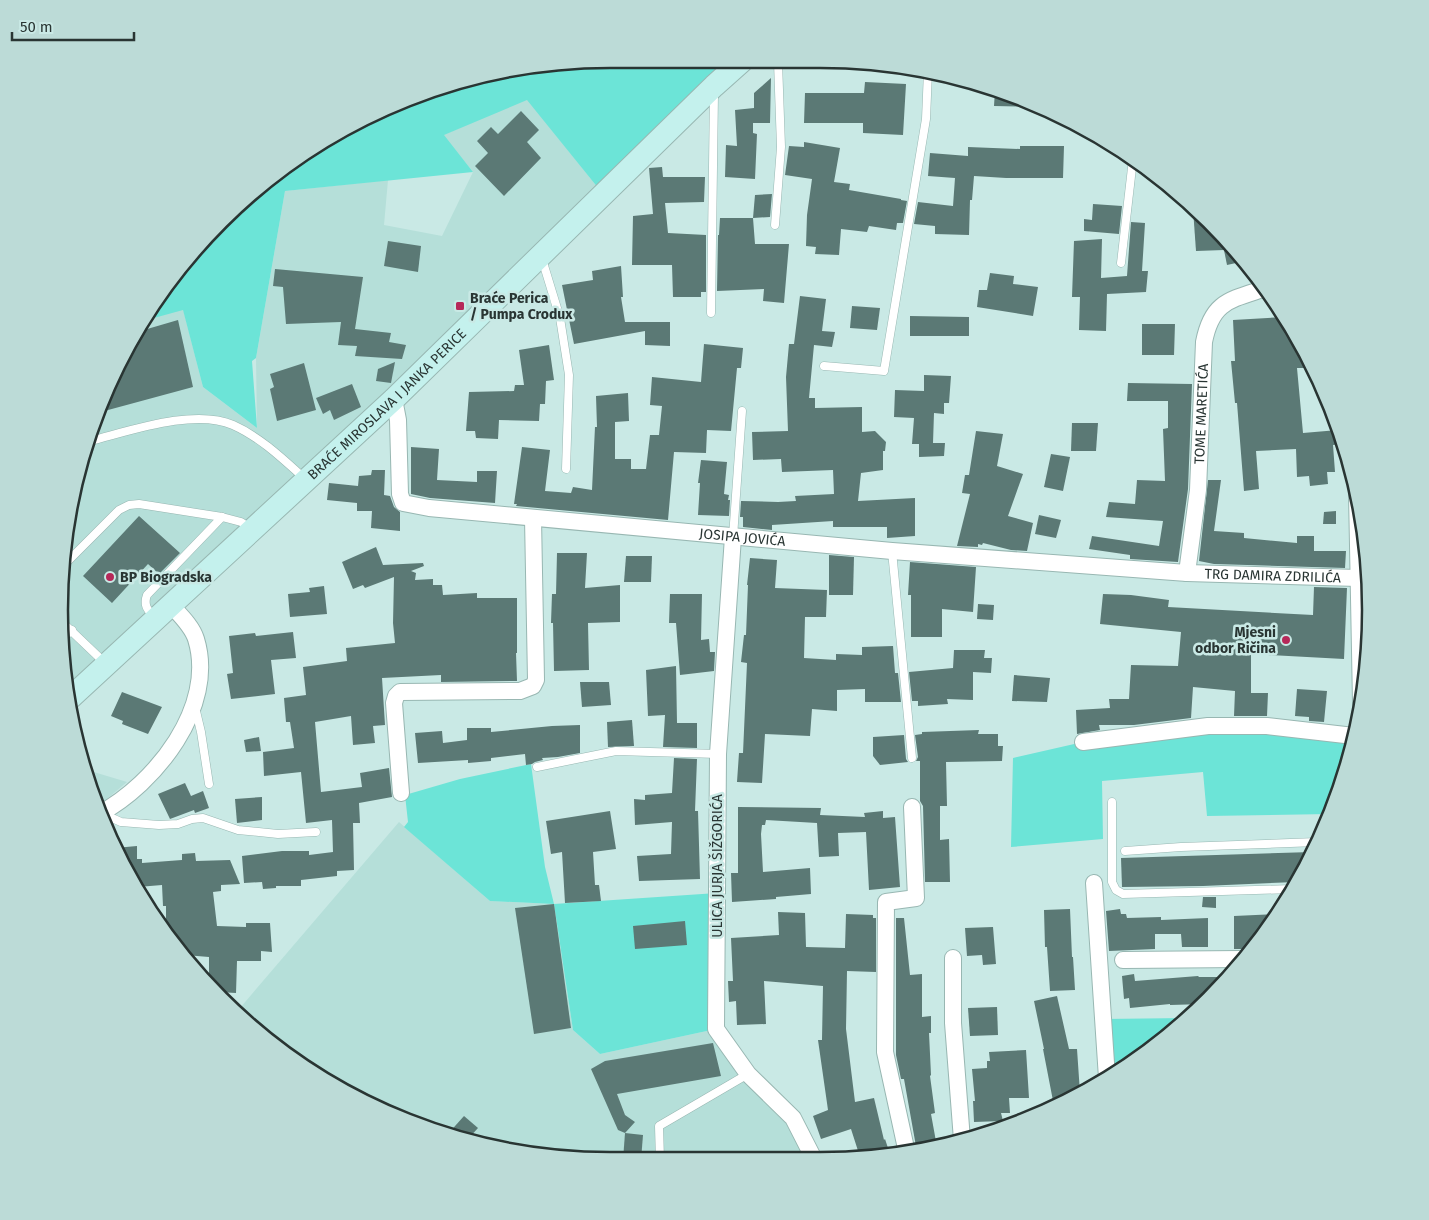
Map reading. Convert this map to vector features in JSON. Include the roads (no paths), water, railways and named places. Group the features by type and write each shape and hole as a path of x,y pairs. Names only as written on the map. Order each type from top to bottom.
{"main road":[{"name":"BRAĆE MIROSLAVA I JANKA PERICE","path":"74,694 394,399 734,68"}],"street":[{"name":"TOME MARETIĆA","path":"1187,573 1198,490 1204,342 1208,324 1218,308 1232,299 1257,291"},
{"name":"JOSIPA JOVIĆA","path":"394,399 398,420 400,494 404,502 428,508 892,551 1187,573"},
{"path":"401,793 394,703 396,696 400,692 520,691 532,686 536,680 533,518"},
{"name":"ULICA JURJA ŠIŽGORIĆA","path":"732,537 718,754 716,1029 748,1074 793,1118 810,1152"},
{"path":"1358,555 1358,578 1361,594"},
{"name":"TRG DAMIRA ZDRILIĆA","path":"1187,573 1358,578"},
{"path":"106,810 120,801 157,767 186,725 194,703 200,676 196,637 188,625 163,612"},
{"path":"1083,742 1208,726 1267,726 1346,735"},
{"path":"906,1145 885,1052 886,902 916,898 912,807"},
{"path":"1094,883 1106,1070"},
{"path":"953,958 953,1023 961,1133"},
{"path":"1123,960 1234,959"}],"lane":[{"path":"775,225 781,147 778,68"},
{"path":"824,366 884,371 926,119 928,79"},
{"path":"711,313 714,86"},
{"path":"1121,263 1132,168"},
{"path":"541,255 560,318 569,375 566,469"},
{"path":"732,537 742,411"},
{"path":"95,440 179,420 209,420 232,425 260,441 306,480"},
{"path":"70,560 119,510 128,505 139,504 222,517 241,522 252,530"},
{"path":"163,612 146,608 145,601 147,595 222,517"},
{"path":"892,551 912,758"},
{"path":"68,627 106,664"},
{"path":"69,633 72,630"},
{"path":"194,703 201,732 209,784"},
{"path":"538,767 616,751 718,754"},
{"path":"1112,802 1112,882 1116,890 1122,894 1284,889"},
{"path":"108,816 121,822 159,825 178,824 192,819 203,818 238,830 278,834 316,832"},
{"path":"1126,851 1309,842"},
{"path":"660,1152 659,1126 748,1074"}],"place":[{"name":"Braće Perica / Pumpa Crodux","path":"460,306"},
{"name":"BP Biogradska","path":"110,577"},
{"name":"Mjesni odbor Ričina","path":"1286,640"}]}
